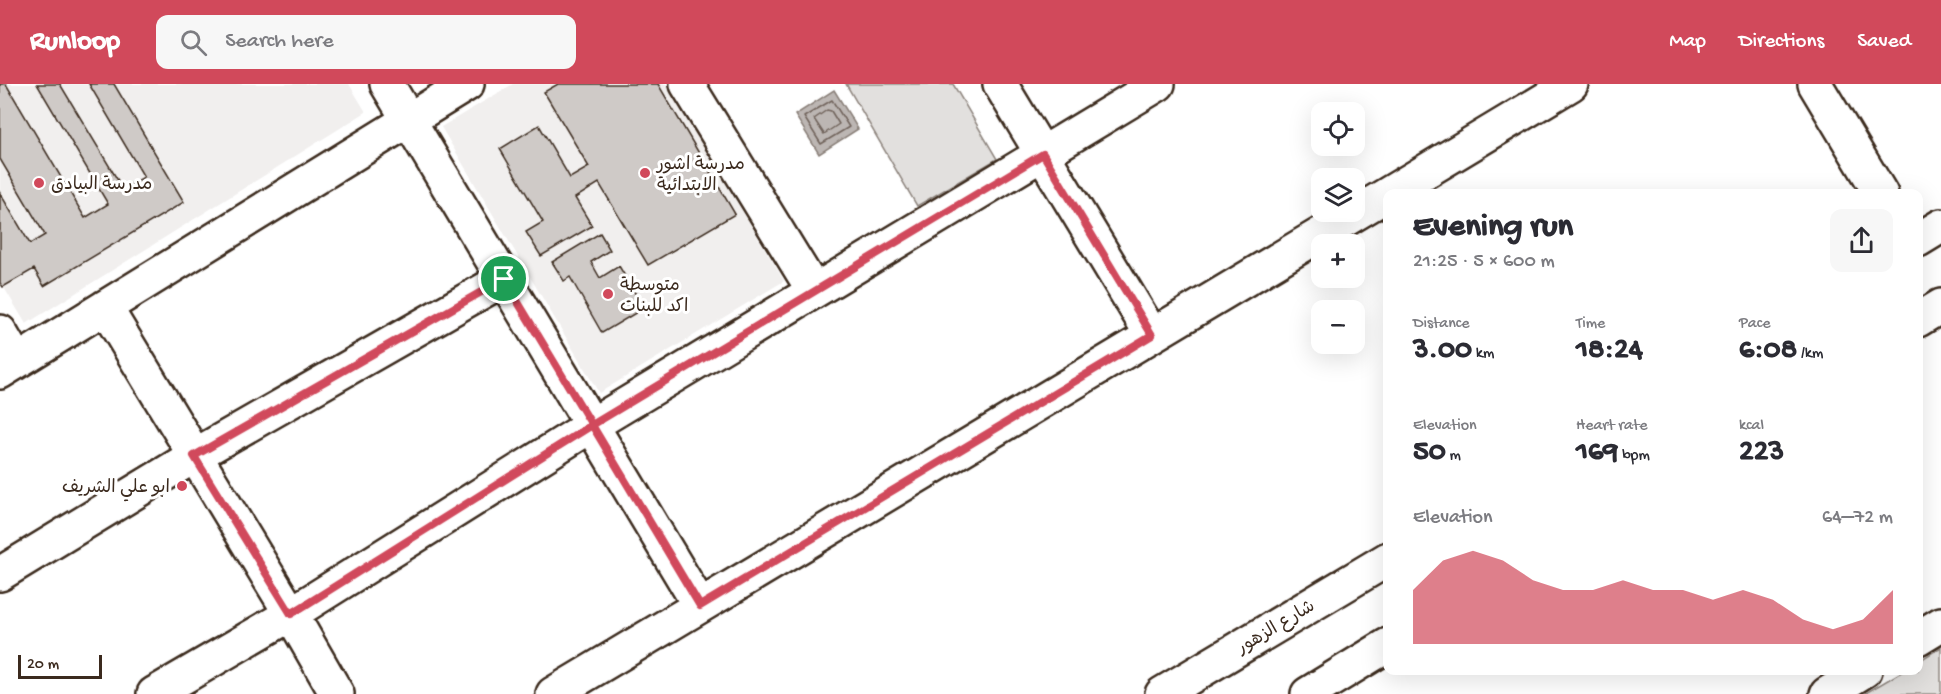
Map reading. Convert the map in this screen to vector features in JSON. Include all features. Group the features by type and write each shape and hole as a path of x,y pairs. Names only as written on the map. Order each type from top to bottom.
{"street":[{"path":"387,84 700,606"},
{"path":"0,332 9,367 467,84"},
{"path":"687,84 814,291"},
{"path":"1000,84 1152,335"},
{"path":"154,694 291,614 592,425 1158,84"},
{"path":"1396,189 1571,84"},
{"path":"1815,84 1878,189"},
{"path":"553,694 1383,197"},
{"path":"1923,237 1941,226"},
{"path":"0,574 194,456 504,279"},
{"path":"1923,317 1941,306"},
{"path":"105,307 337,694"},
{"name":"شارع الزهور","path":"1162,694 1383,562"},
{"path":"1923,635 1941,624"},
{"path":"1308,694 1383,648"},
{"path":"1827,694 1857,675"}],"shaded area":[{"path":"0,84 349,84 366,112 26,324 0,281"},
{"path":"513,84 666,84 784,281 599,393 441,127"},
{"path":"846,84 953,84 997,159 917,206"},
{"path":"1941,647 1941,694 1864,694 1896,675 1923,675 1923,658"}],"water":[{"path":"834,90 858,129 819,154 795,115"}],"building":[{"name":"مدرسة البيادق","path":"0,84 6,84 85,218 108,204 37,84 60,84 123,189 144,177 89,84 114,84 184,202 44,286 34,269 3,287 0,283 0,193 30,244 45,235 0,159"},
{"name":"مدرسة اشور الابتدائية","path":"558,84 658,84 735,214 648,265 599,183 575,198 592,226 541,256 526,232 543,222 500,149 539,125 570,178 589,167 544,92"},
{"name":"متوسطة اكد للبنات","path":"600,233 610,250 591,262 600,278 619,266 644,308 602,333 570,277 564,281 552,262"}],"place":[{"name":"مدرسة اشور الابتدائية","path":"645,173"},
{"name":"مدرسة البيادق","path":"39,183"},
{"name":"متوسطة اكد للبنات","path":"608,294"},
{"name":"ابو علي الشريف","path":"182,486"}],"route":[{"path":"504,279 194,456 291,614 592,425 700,606 1152,335 1043,154 592,425 504,279"}]}
